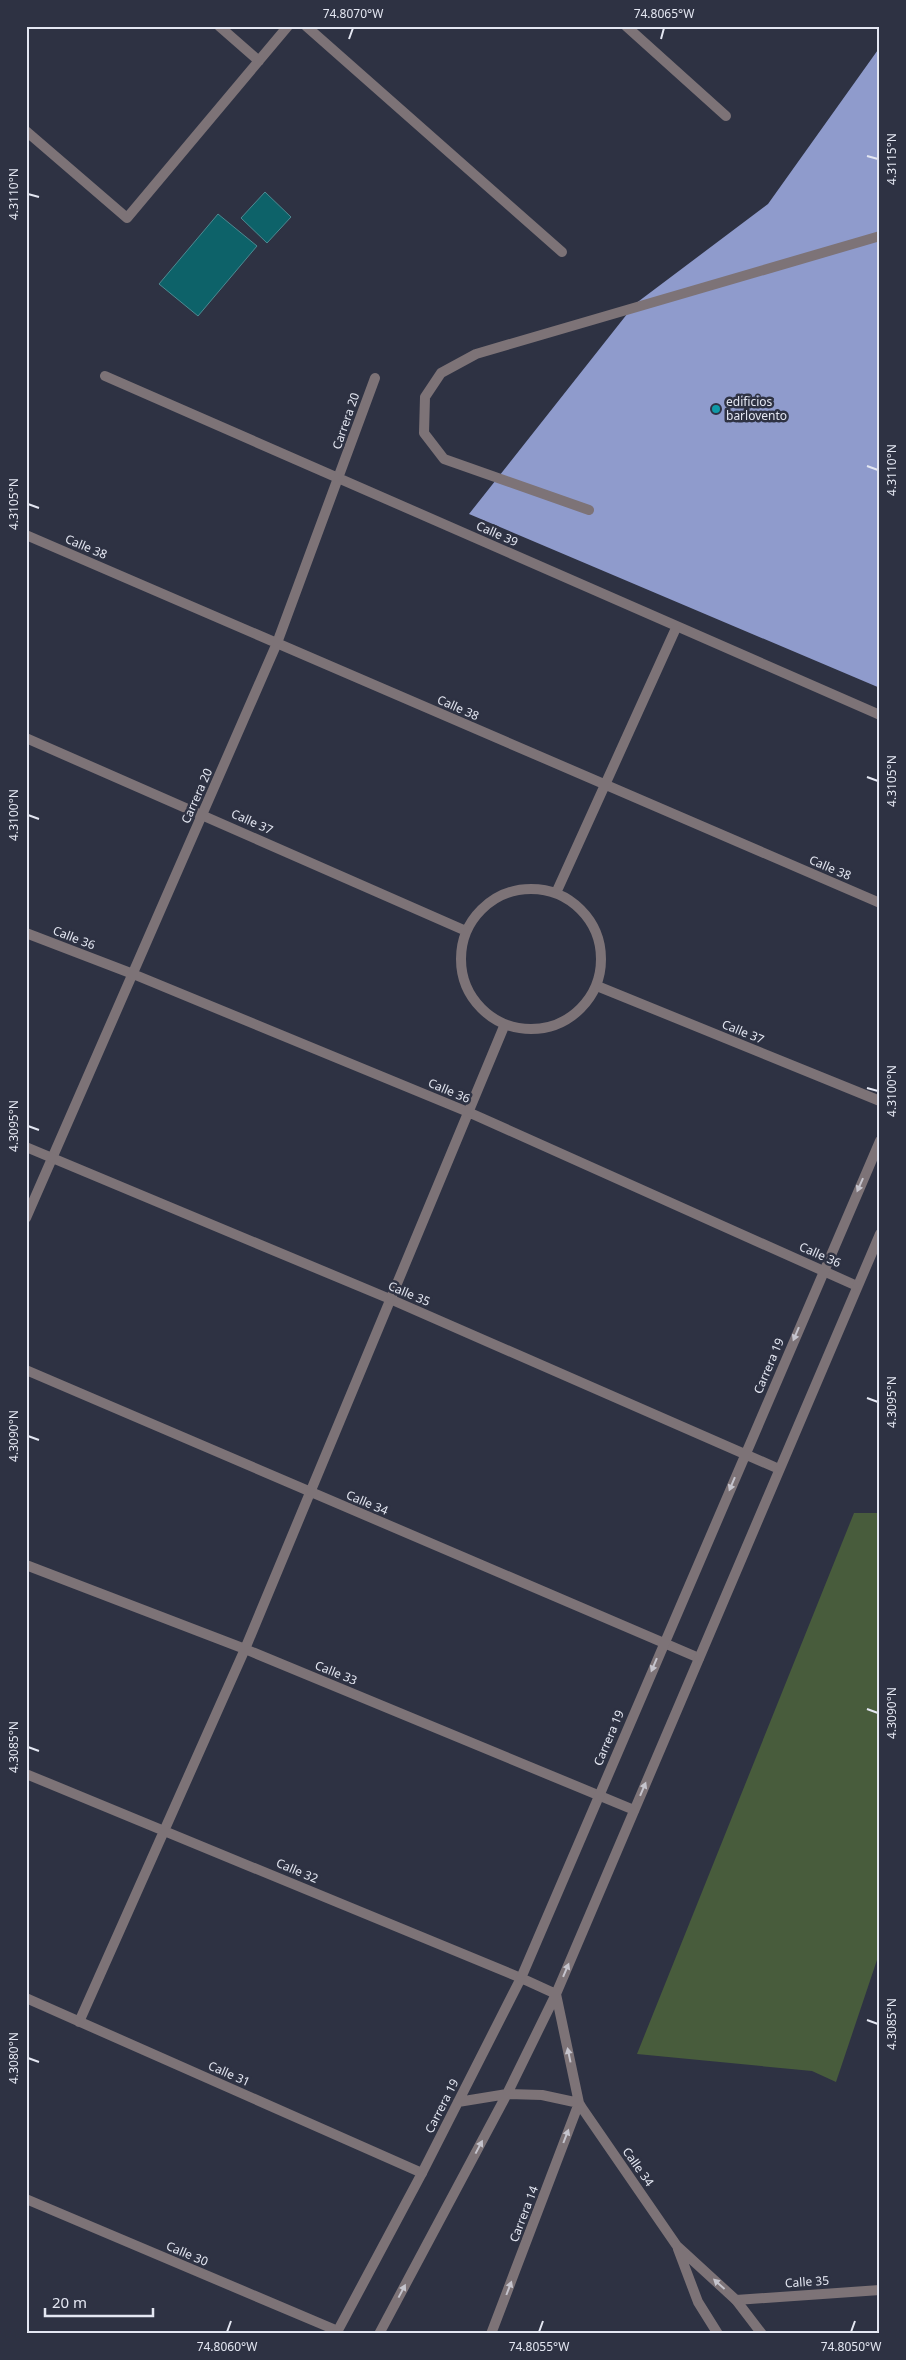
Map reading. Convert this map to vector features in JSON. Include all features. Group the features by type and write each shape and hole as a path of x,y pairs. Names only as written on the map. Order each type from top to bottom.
{"street":[{"path":"219,26 259,61"},
{"path":"26,131 127,218 288,26"},
{"path":"306,26 562,252"},
{"path":"626,26 726,116"},
{"path":"589,510 444,460 424,433 425,397 441,373 476,354 880,236"},
{"name":"Calle 39","path":"105,376 340,478 676,628 880,715"},
{"name":"Carrera 20","path":"26,1218 277,643 340,478 375,378"},
{"name":"Calle 38","path":"26,535 880,903"},
{"path":"556,894 676,628"},
{"name":"Calle 37","path":"26,738 203,814 466,931"},
{"path":"536,889 556,894 576,904 591,921 600,942 602,964 597,986 585,1005 569,1019 548,1028 526,1029 505,1024 485,1012 471,995 465,982 461,952 466,931 478,913 494,899 514,891 536,889"},
{"name":"Calle 36","path":"26,932 468,1112 858,1286"},
{"name":"Calle 37","path":"597,986 880,1101"},
{"path":"79,2022 245,1649 505,1024"},
{"name":"Carrera 19","path":"337,2332 422,2174 521,1978 880,1140"},
{"name":"Calle 35","path":"26,1147 390,1300 779,1469"},
{"path":"379,2334 507,2094 556,1994 880,1234"},
{"name":"Calle 34","path":"26,1370 699,1658"},
{"name":"Calle 33","path":"26,1565 245,1649 634,1810"},
{"name":"Calle 32","path":"26,1774 556,1994"},
{"name":"Calle 34","path":"556,1994 579,2103 677,2246 736,2300 762,2334"},
{"name":"Calle 31","path":"26,1998 422,2174"},
{"path":"458,2102 507,2094 542,2095 579,2103"},
{"name":"Carrera 14","path":"492,2334 579,2103"},
{"name":"Calle 30","path":"26,2199 337,2332"},
{"name":"Calle 34","path":"677,2246 698,2302 718,2334"},
{"name":"Calle 35","path":"736,2300 880,2290"}],"shaded area":[{"path":"265,192 291,217 267,243 241,218"},
{"path":"218,214 257,246 198,316 159,284"},
{"path":"854,1513 880,1513 880,1951 836,2082 812,2071 637,2054"}],"building":[{"name":"edificios barlovento","path":"880,47 880,688 469,514 635,304 768,204"}],"place":[{"name":"edificios barlovento","path":"716,409"}]}
